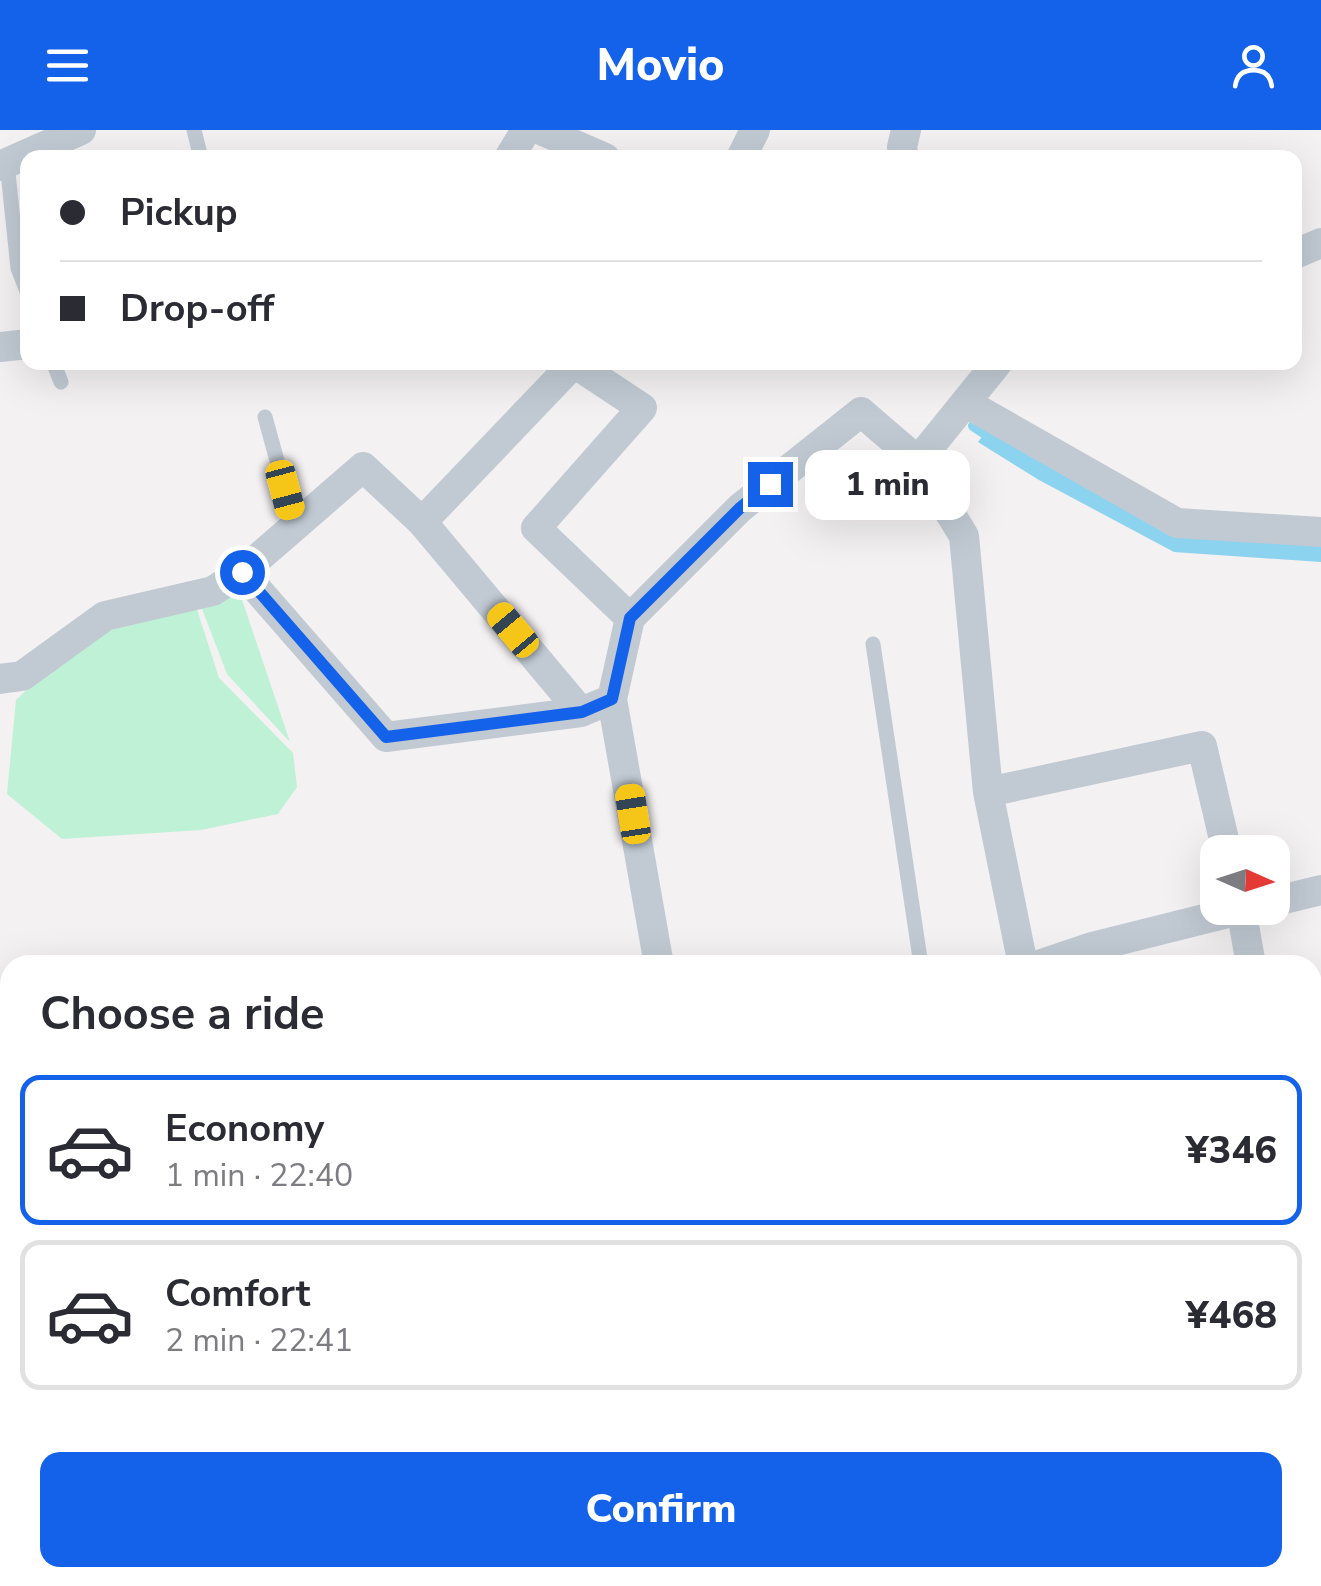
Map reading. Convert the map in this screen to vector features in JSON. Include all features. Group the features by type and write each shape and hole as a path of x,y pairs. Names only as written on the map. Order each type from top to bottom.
{"street":[{"path":"35,150 80,130"},
{"path":"541,130 587,150"},
{"path":"422,522 567,370"},
{"path":"585,370 642,408 536,528 630,618"},
{"path":"918,461 992,370"},
{"path":"966,404 1176,523 1321,532"},
{"path":"657,955 612,699 630,618 740,508 861,412 918,461 964,536 988,792 1021,955"},
{"path":"0,679 22,676 105,616 213,591 242,572 362,468 422,522 582,712"},
{"path":"242,572 386,737 582,712 612,699"},
{"path":"988,792 1202,746 1224,835"},
{"path":"1290,898 1321,890"},
{"path":"1096,955 1200,922"},
{"path":"1245,925 1250,955"}],"lane":[{"path":"4,164 20,273"},
{"path":"56,370 60,382"},
{"path":"265,417 295,526"},
{"path":"873,644 920,955"}],"green space":[{"path":"236,582 290,742 227,674 199,601"},
{"path":"192,594 219,678 293,753 297,787 278,814 201,830 62,839 7,794 16,700 105,616"}],"water":[{"path":"991,425 1176,533 1321,542 1321,562 1174,552 1039,480 978,442"}],"waterway":[{"path":"973,426 993,439"}],"route":[{"path":"242,572 386,737 582,712 612,699 630,618 740,508 770,484"}]}
